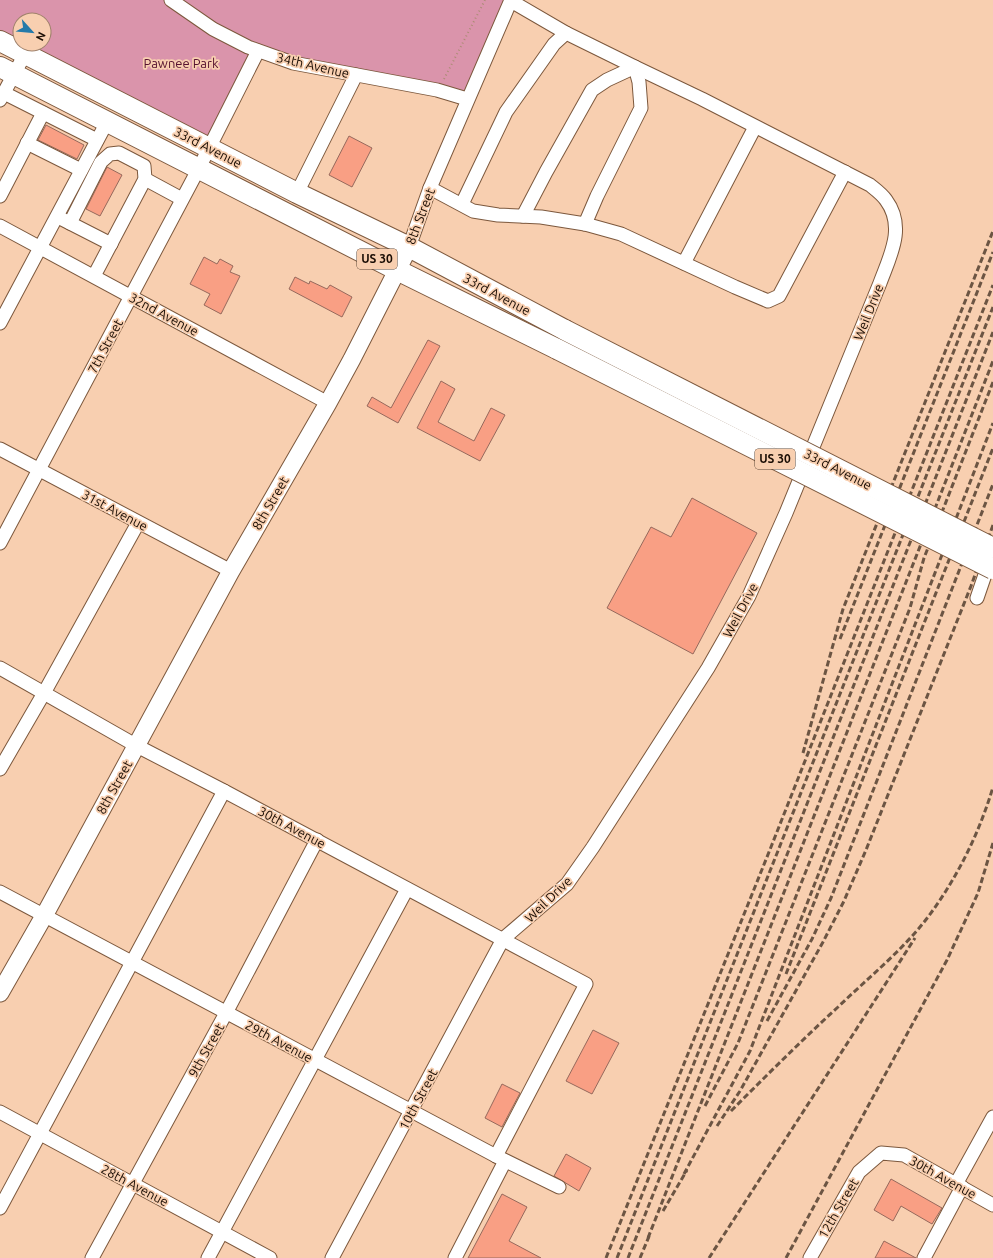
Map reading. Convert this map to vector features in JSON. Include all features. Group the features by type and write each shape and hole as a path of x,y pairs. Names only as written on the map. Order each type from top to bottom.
{"highway":[{"name":"33rd Avenue","path":"0,41 118,100 297,193 408,247 565,330 993,550"},
{"name":"33rd Avenue","path":"7,70 397,270 993,569"}],"main road":[{"name":"8th Street","path":"0,993 44,916 231,571 328,403 408,247"}],"street":[{"name":"34th Avenue","path":"171,0 213,29 248,47 294,64 437,90 468,100"},
{"name":"Weil Drive","path":"503,939 567,884 593,847 708,668 749,596 786,513 880,283 894,246 896,222 886,200 870,185 566,33 511,0"},
{"name":"8th Street","path":"408,247 430,188 511,0"},
{"path":"462,204 506,112 554,44 566,33"},
{"name":"7th Street","path":"0,543 199,168 258,51"},
{"path":"25,54 7,70 2,97 43,112 96,143 110,154"},
{"path":"523,216 592,90 607,80 635,67 639,82 641,108 597,196 585,224"},
{"path":"297,193 356,75"},
{"path":"0,196 43,112"},
{"path":"0,322 107,122"},
{"path":"684,263 755,127"},
{"path":"27,143 81,170"},
{"path":"70,223 101,162 110,154 119,153 144,166 145,179 94,276"},
{"path":"430,188 473,211 498,215 541,217 585,224 621,234 734,287 768,301 779,296 845,172"},
{"path":"145,179 182,199"},
{"path":"57,216 111,244"},
{"name":"32nd Avenue","path":"0,226 328,403"},
{"name":"31st Avenue","path":"0,449 231,571"},
{"path":"0,769 138,523"},
{"path":"977,598 993,550"},
{"name":"30th Avenue","path":"0,668 137,746 586,984 501,1158"},
{"path":"0,1208 224,791"},
{"name":"9th Street","path":"92,1258 226,1013 316,840"},
{"path":"208,1258 407,889"},
{"name":"29th Avenue","path":"0,892 315,1060 559,1187"},
{"name":"10th Street","path":"332,1258 503,939"},
{"name":"28th Avenue","path":"0,1112 270,1258"},
{"path":"924,1258 993,1117"},
{"name":"30th Avenue","path":"871,1161 881,1153 904,1155 993,1205"},
{"path":"455,1258 501,1158"},
{"name":"12th Street","path":"810,1258 859,1172 871,1161"}],"path":[{"path":"437,90 485,0"}],"green space":[{"name":"Pawnee Park","path":"0,0 511,0 467,99 258,51 209,148 21,52 52,52 52,12 12,12 12,47 0,41"}],"building":[{"path":"46,125 84,145 77,159 38,140"},
{"path":"349,136 372,148 352,187 329,175"},
{"path":"107,167 122,175 100,216 86,209"},
{"path":"204,257 217,264 220,259 233,266 230,272 240,276 221,314 204,305 210,294 190,284"},
{"path":"295,277 309,284 310,281 327,289 330,285 352,297 342,317 289,289"},
{"path":"428,340 440,346 398,423 367,406 372,397 391,408"},
{"path":"441,381 455,389 438,422 474,441 491,408 505,415 480,461 417,428"},
{"path":"692,498 757,533 693,654 607,608 651,527 671,537"},
{"path":"593,1030 619,1043 592,1094 566,1081"},
{"path":"502,1084 520,1093 502,1127 485,1118"},
{"path":"566,1154 591,1168 579,1191 554,1176"},
{"path":"891,1179 942,1208 932,1224 901,1206 893,1221 874,1210"},
{"path":"502,1194 527,1207 509,1241 541,1258 468,1258"},
{"path":"884,1241 916,1258 875,1258"}],"railway":[{"path":"803,753 843,609 993,231"},
{"path":"840,639 993,252"},
{"path":"606,1258 771,847 993,285"},
{"path":"617,1258 993,307"},
{"path":"628,1258 993,332"},
{"path":"648,1238 993,361"},
{"path":"705,1106 738,1043 910,608 924,558 993,382"},
{"path":"684,1174 750,1051 993,423"},
{"path":"786,974 993,448"},
{"path":"767,1021 812,939 831,898 993,484"},
{"path":"717,1126 740,1091 823,942 844,901 866,850 971,586 993,525"},
{"path":"731,1111 908,941 928,917 958,871 974,839 993,787"},
{"path":"786,1258 947,960 978,893 993,843"},
{"path":"709,1258 915,938"},
{"path":"663,1211 687,1170"},
{"path":"640,1258 650,1234"}]}
